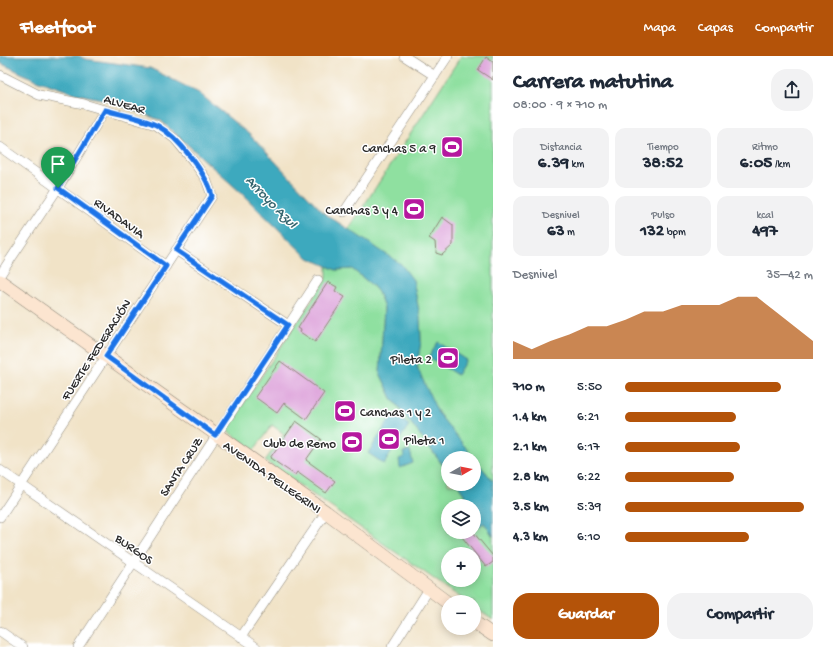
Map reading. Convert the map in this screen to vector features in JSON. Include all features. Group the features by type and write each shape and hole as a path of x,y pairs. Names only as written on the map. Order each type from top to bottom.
{"main road":[{"name":"AVENIDA PELLEGRINI","path":"0,281 215,435 326,512 441,598"},
{"path":"481,627 493,635"}],"street":[{"path":"404,56 435,76"},
{"path":"344,212 448,56"},
{"name":"ALVEAR","path":"0,75 39,95 105,110 156,125 165,130 198,167 210,186 212,196"},
{"path":"0,275 58,188 105,110"},
{"name":"RIVADAVIA","path":"0,147 166,266"},
{"name":"FUERTE FEDERACIÓN","path":"0,517 212,196"},
{"path":"176,250 288,325"},
{"name":"SANTA CRUZ","path":"78,647 215,435 318,280"},
{"name":"BURGOS","path":"0,470 256,647"},
{"path":"241,637 326,512"},
{"path":"392,647 429,589"},
{"path":"0,631 23,647"}],"green space":[{"path":"461,56 493,56 493,481 481,467 481,451 468,451 438,413 422,383 418,368 421,341 420,326 413,280 348,230"},
{"name":"Club de Remo","path":"327,266 336,270 352,269 378,292 384,308 380,373 392,398 441,463 441,491 462,491 467,499 441,499 441,539 481,539 481,518 493,536 493,620 481,612 481,595 457,595 446,587 481,587 481,547 441,547 441,584 265,461 284,434 272,425 254,450 226,430 327,277"}],"water":[{"name":"Arroyo Azul","path":"0,56 79,56 85,59 150,68 199,93 250,135 324,213 401,264 413,280 420,316 421,341 417,367 438,413 468,451 441,451 441,463 392,398 380,373 384,308 378,292 373,286 352,269 336,270 307,257 239,191 160,120 102,99 77,94 36,80 0,63"},
{"name":"Pileta 2","path":"438,342 466,360 457,375 429,357"},
{"name":"Pileta 1","path":"393,414 409,425 384,464 368,453"},
{"path":"410,451 413,463 400,468 399,459 404,457 403,452"},
{"path":"481,466 493,481 493,536 484,523 481,525 481,499 468,499 462,491 481,491"}],"building":[{"path":"486,57 493,62 493,80 478,70"},
{"path":"442,217 453,225 453,245 442,255 436,253 435,242 429,238"},
{"path":"328,282 337,287 335,291 345,297 315,342 300,332 301,330 298,328"},
{"path":"280,361 324,393 306,419 284,403 277,413 255,397"},
{"path":"296,421 321,439 306,460 335,481 326,493 297,472 295,475 270,458"},
{"path":"464,539 479,539 493,556 493,562 486,567 481,561 481,547 470,547"}],"place":[{"name":"Canchas 5 a 9","path":"452,147"},
{"name":"Canchas 3 y 4","path":"414,209"},
{"name":"Pileta 2","path":"448,358"},
{"name":"Canchas 1 y 2","path":"345,411"},
{"name":"Pileta 1","path":"389,439"},
{"name":"Club de Remo","path":"352,442"}],"route":[{"path":"105,110 156,125 165,130 175,139 206,179 210,186 212,196 176,250 288,325 215,435 106,356 166,266 58,188 105,110"}]}
